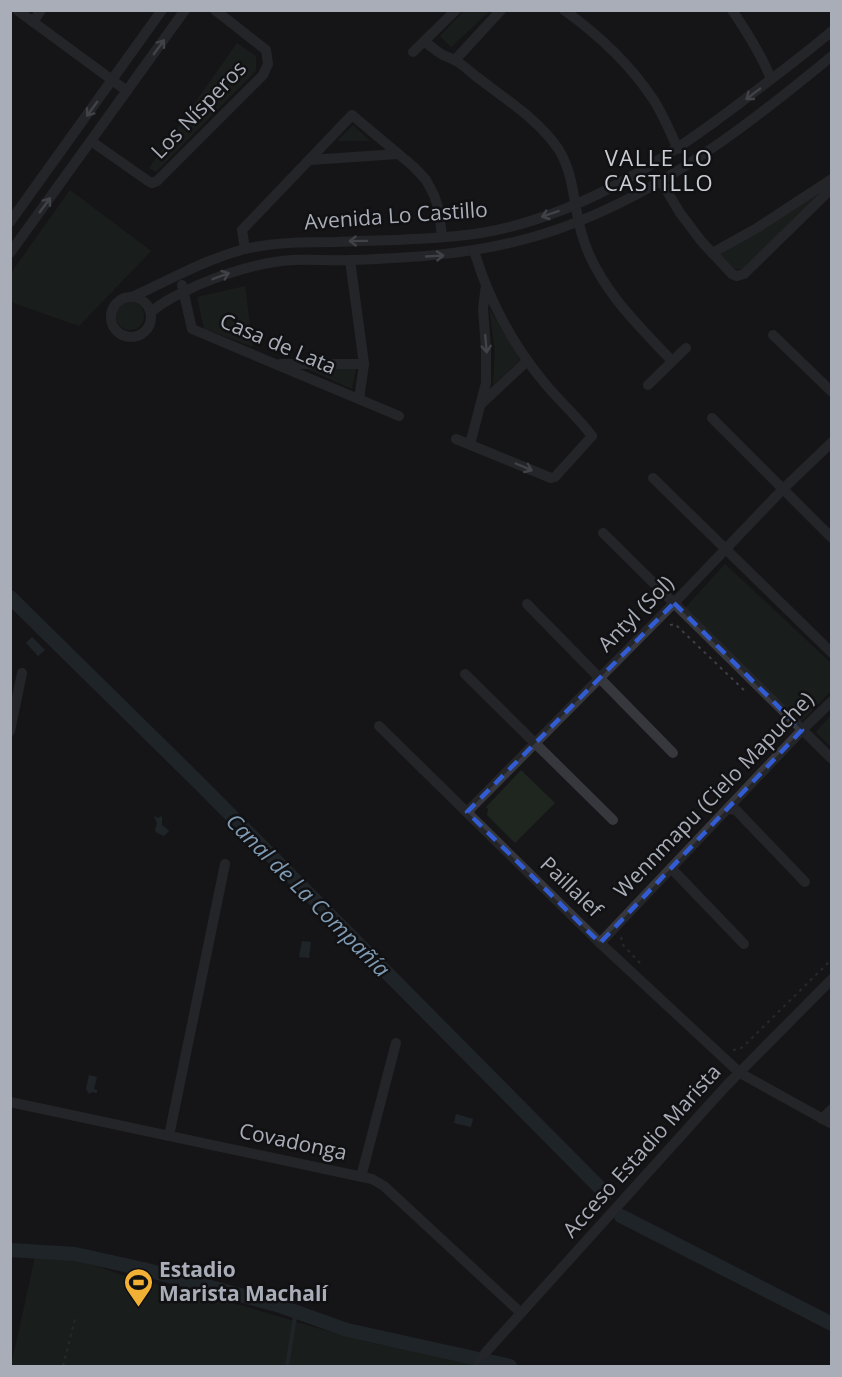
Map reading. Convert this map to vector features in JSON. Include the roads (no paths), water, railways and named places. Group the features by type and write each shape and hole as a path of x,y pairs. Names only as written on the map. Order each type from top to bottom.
{"street":[{"path":"16,10 127,91"},
{"path":"33,22 41,10"},
{"path":"10,222 162,10"},
{"path":"10,253 185,10"},
{"name":"Los Nísperos","path":"91,141 152,183 157,181 263,75 268,64 266,50 216,10"},
{"path":"413,52 456,10"},
{"path":"455,60 501,10"},
{"path":"564,10 599,37 635,75 654,100 678,149"},
{"path":"732,10 765,63 771,79"},
{"name":"Avenida Lo Castillo","path":"829,38 678,149 617,185 577,212 545,233 474,251 443,255 262,263 223,274 160,303 151,312 152,319 146,331 134,338 121,335 112,325 111,311 119,300 132,297 218,258 245,249 273,244 399,240 481,233 553,213 577,212 609,208 687,166 831,56"},
{"path":"425,42 443,55 455,60 506,98 531,119 559,150 572,183 584,242 596,269 626,312 672,362"},
{"path":"245,249 242,230 352,115 414,167 426,180 439,210 442,237"},
{"path":"310,160 398,154"},
{"path":"712,253 757,228 831,179"},
{"path":"661,181 680,213 702,242 732,274 737,276 744,274 831,188"},
{"path":"456,439 551,478 555,477 592,435 544,383 514,343 486,285 474,251"},
{"path":"350,260 364,364 359,399"},
{"name":"Casa de Lata","path":"179,275 192,329 399,416"},
{"path":"470,444 486,383 483,309 486,285"},
{"path":"132,297 144,301 151,312"},
{"path":"773,335 831,392"},
{"path":"648,385 686,348"},
{"path":"481,404 527,362"},
{"path":"275,364 364,364"},
{"path":"712,418 831,538"},
{"name":"Antyl (Sol)","path":"467,812 831,442"},
{"path":"653,478 831,653"},
{"path":"603,533 831,759"},
{"path":"527,604 673,753"},
{"path":"10,731 22,673"},
{"path":"465,674 613,820"},
{"name":"Wennmapu (Cielo Mapuche)","path":"600,943 831,701"},
{"name":"Paillalef","path":"379,726 600,943 740,1072 826,1121"},
{"path":"729,809 736,810 805,882"},
{"path":"169,1136 225,864"},
{"path":"670,868 744,944"},
{"name":"Acceso Estadio Marista","path":"485,1353 740,1072 831,979"},
{"path":"362,1177 396,1043"},
{"name":"Covadonga","path":"10,1102 372,1179 384,1186 520,1313"},
{"path":"826,1121 831,1109"}],"lane":[{"path":"476,1366 485,1353"}],"waterway":[{"name":"Canal de La Compañía","path":"10,597 199,783 606,1194"},
{"name":"Canal de La Compañía","path":"621,1216 832,1324"},
{"path":"10,1250 75,1254 143,1269 277,1305 347,1330 510,1366"},
{"path":"287,1366 296,1311"}],"place":[{"name":"Estadio Marista Machalí","path":"138,1308"}],"district":[{"name":"VALLE LO CASTILLO","path":"659,170"}]}
